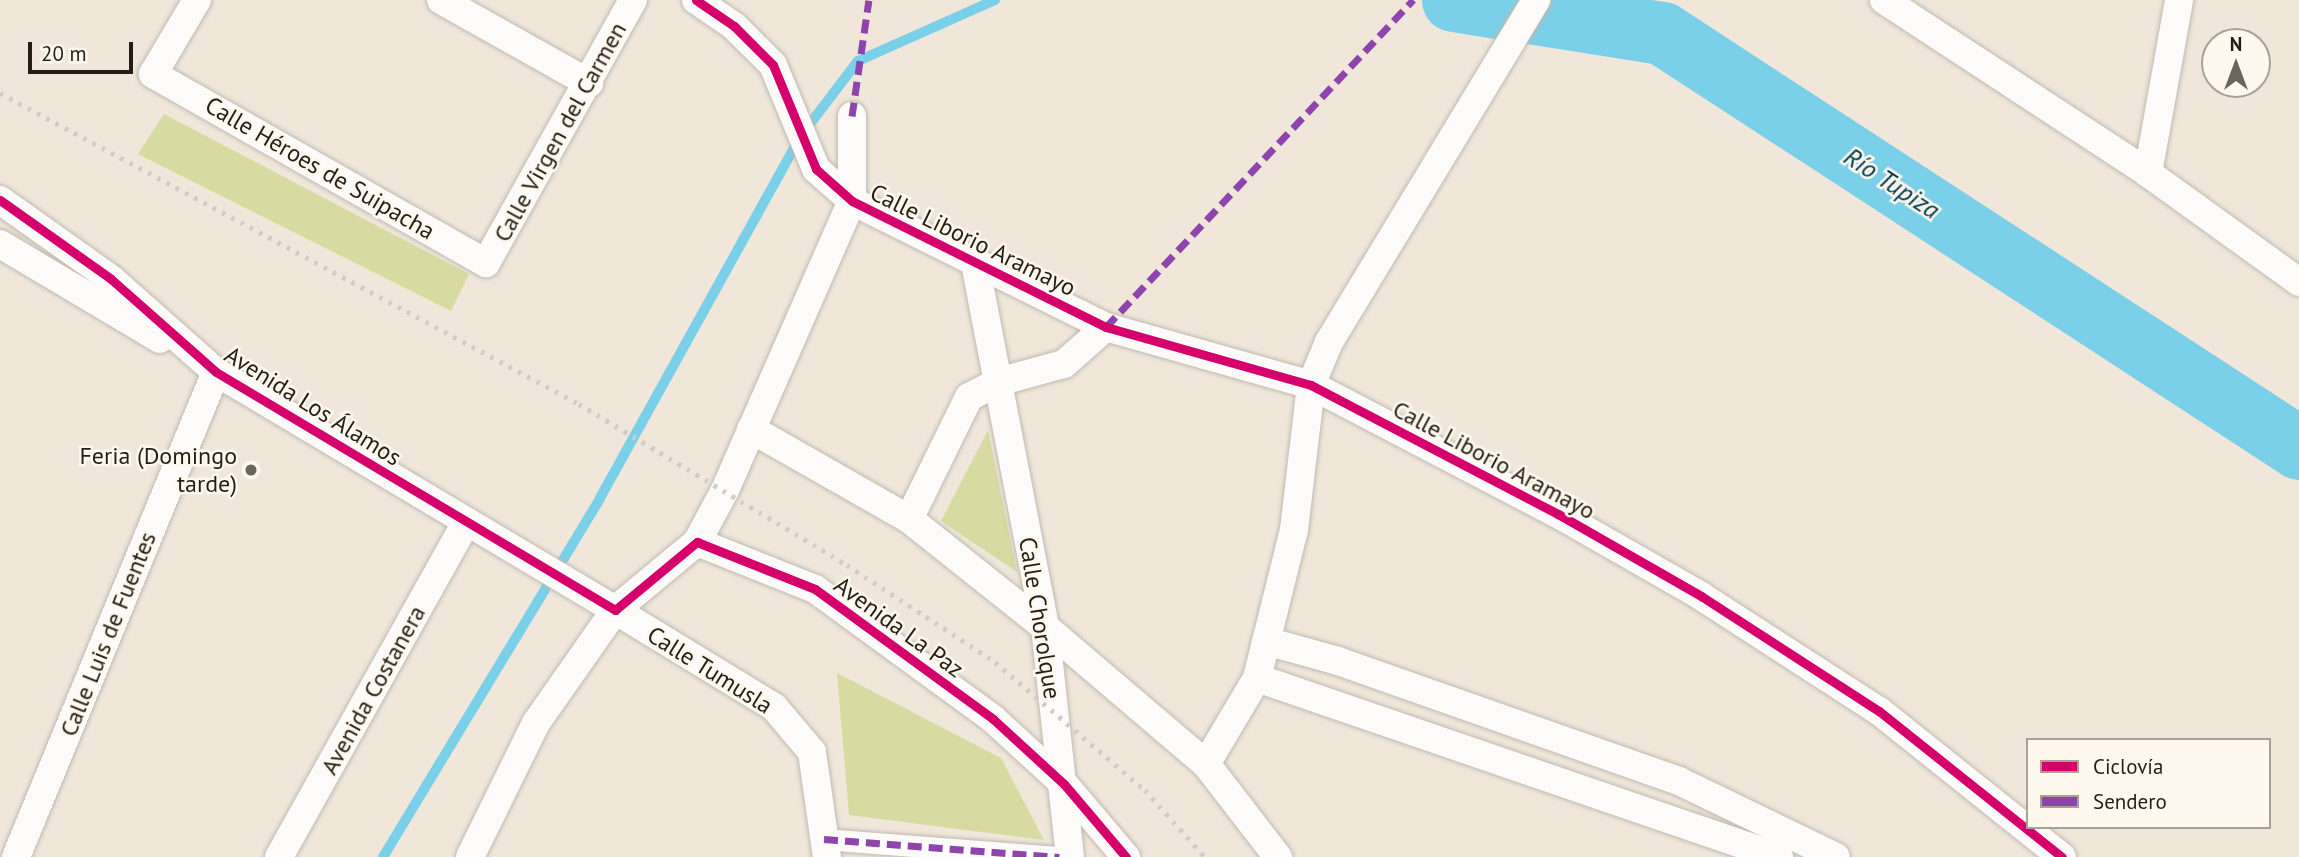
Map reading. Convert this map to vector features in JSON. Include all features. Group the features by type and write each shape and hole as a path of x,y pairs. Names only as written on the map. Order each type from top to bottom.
{"street":[{"name":"Calle Héroes de Suipacha","path":"197,0 153,74 486,263"},
{"path":"441,0 589,83"},
{"name":"Calle Virgen del Carmen","path":"486,263 633,0"},
{"name":"Calle Liborio Aramayo","path":"696,0 734,26 773,65 816,169 852,201 1106,327 1311,385 1558,514 1701,596 1879,711 2026,828"},
{"path":"1206,764 1257,678 1294,530 1311,385 1329,342 1536,0"},
{"path":"1884,0 2148,173 2299,282"},
{"path":"2148,173 2179,0"},
{"path":"470,857 536,723 615,610 696,541 751,429 852,201 852,116"},
{"name":"Avenida Los Álamos","path":"3,211 111,279 216,372 615,610"},
{"path":"0,244 216,372"},
{"name":"Calle Chorolque","path":"975,263 1045,627 1070,857"},
{"path":"909,519 969,397 998,382 1064,364 1106,327"},
{"name":"Calle Luis de Fuentes","path":"16,857 216,372"},
{"path":"751,429 909,519 1045,627 1206,764 1278,857"},
{"name":"Avenida Costanera","path":"279,857 467,522"},
{"name":"Avenida La Paz","path":"696,541 815,589 993,719 1064,784 1126,857"},
{"name":"Calle Tumusla","path":"615,610 774,707 812,752 826,848"},
{"path":"1266,641 1338,661 1679,781 1836,857"},
{"path":"1257,678 1779,857"},
{"name":"Calle Liborio Aramayo","path":"2028,829 2063,857"},
{"path":"826,848 1059,857"}],"green space":[{"path":"164,114 469,274 451,311 138,154"},
{"path":"988,430 1017,572 941,521"},
{"path":"837,673 1001,758 1044,840 849,815"}],"waterway":[{"path":"383,857 600,498 800,137 858,61 995,0"},
{"name":"Río Tupiza","path":"1453,0 1662,33 2299,448"}],"railway":[{"path":"0,93 579,404 847,565 995,662 1145,790 1205,857"}],"marked path":[{"path":"852,116 869,0"},
{"path":"1106,327 1413,0"},
{"path":"824,839 1059,857"}],"cycle path":[{"path":"696,0 734,26 773,65 816,169 852,201 1106,327 1311,385 1558,514 1701,596 1879,711 2026,828"},
{"path":"0,200 111,279 216,372 615,610 697,542 815,589 993,719 1064,784 1126,857"},
{"path":"2027,829 2062,857"}],"place":[{"name":"Feria (Domingo tarde)","path":"251,470"}]}
